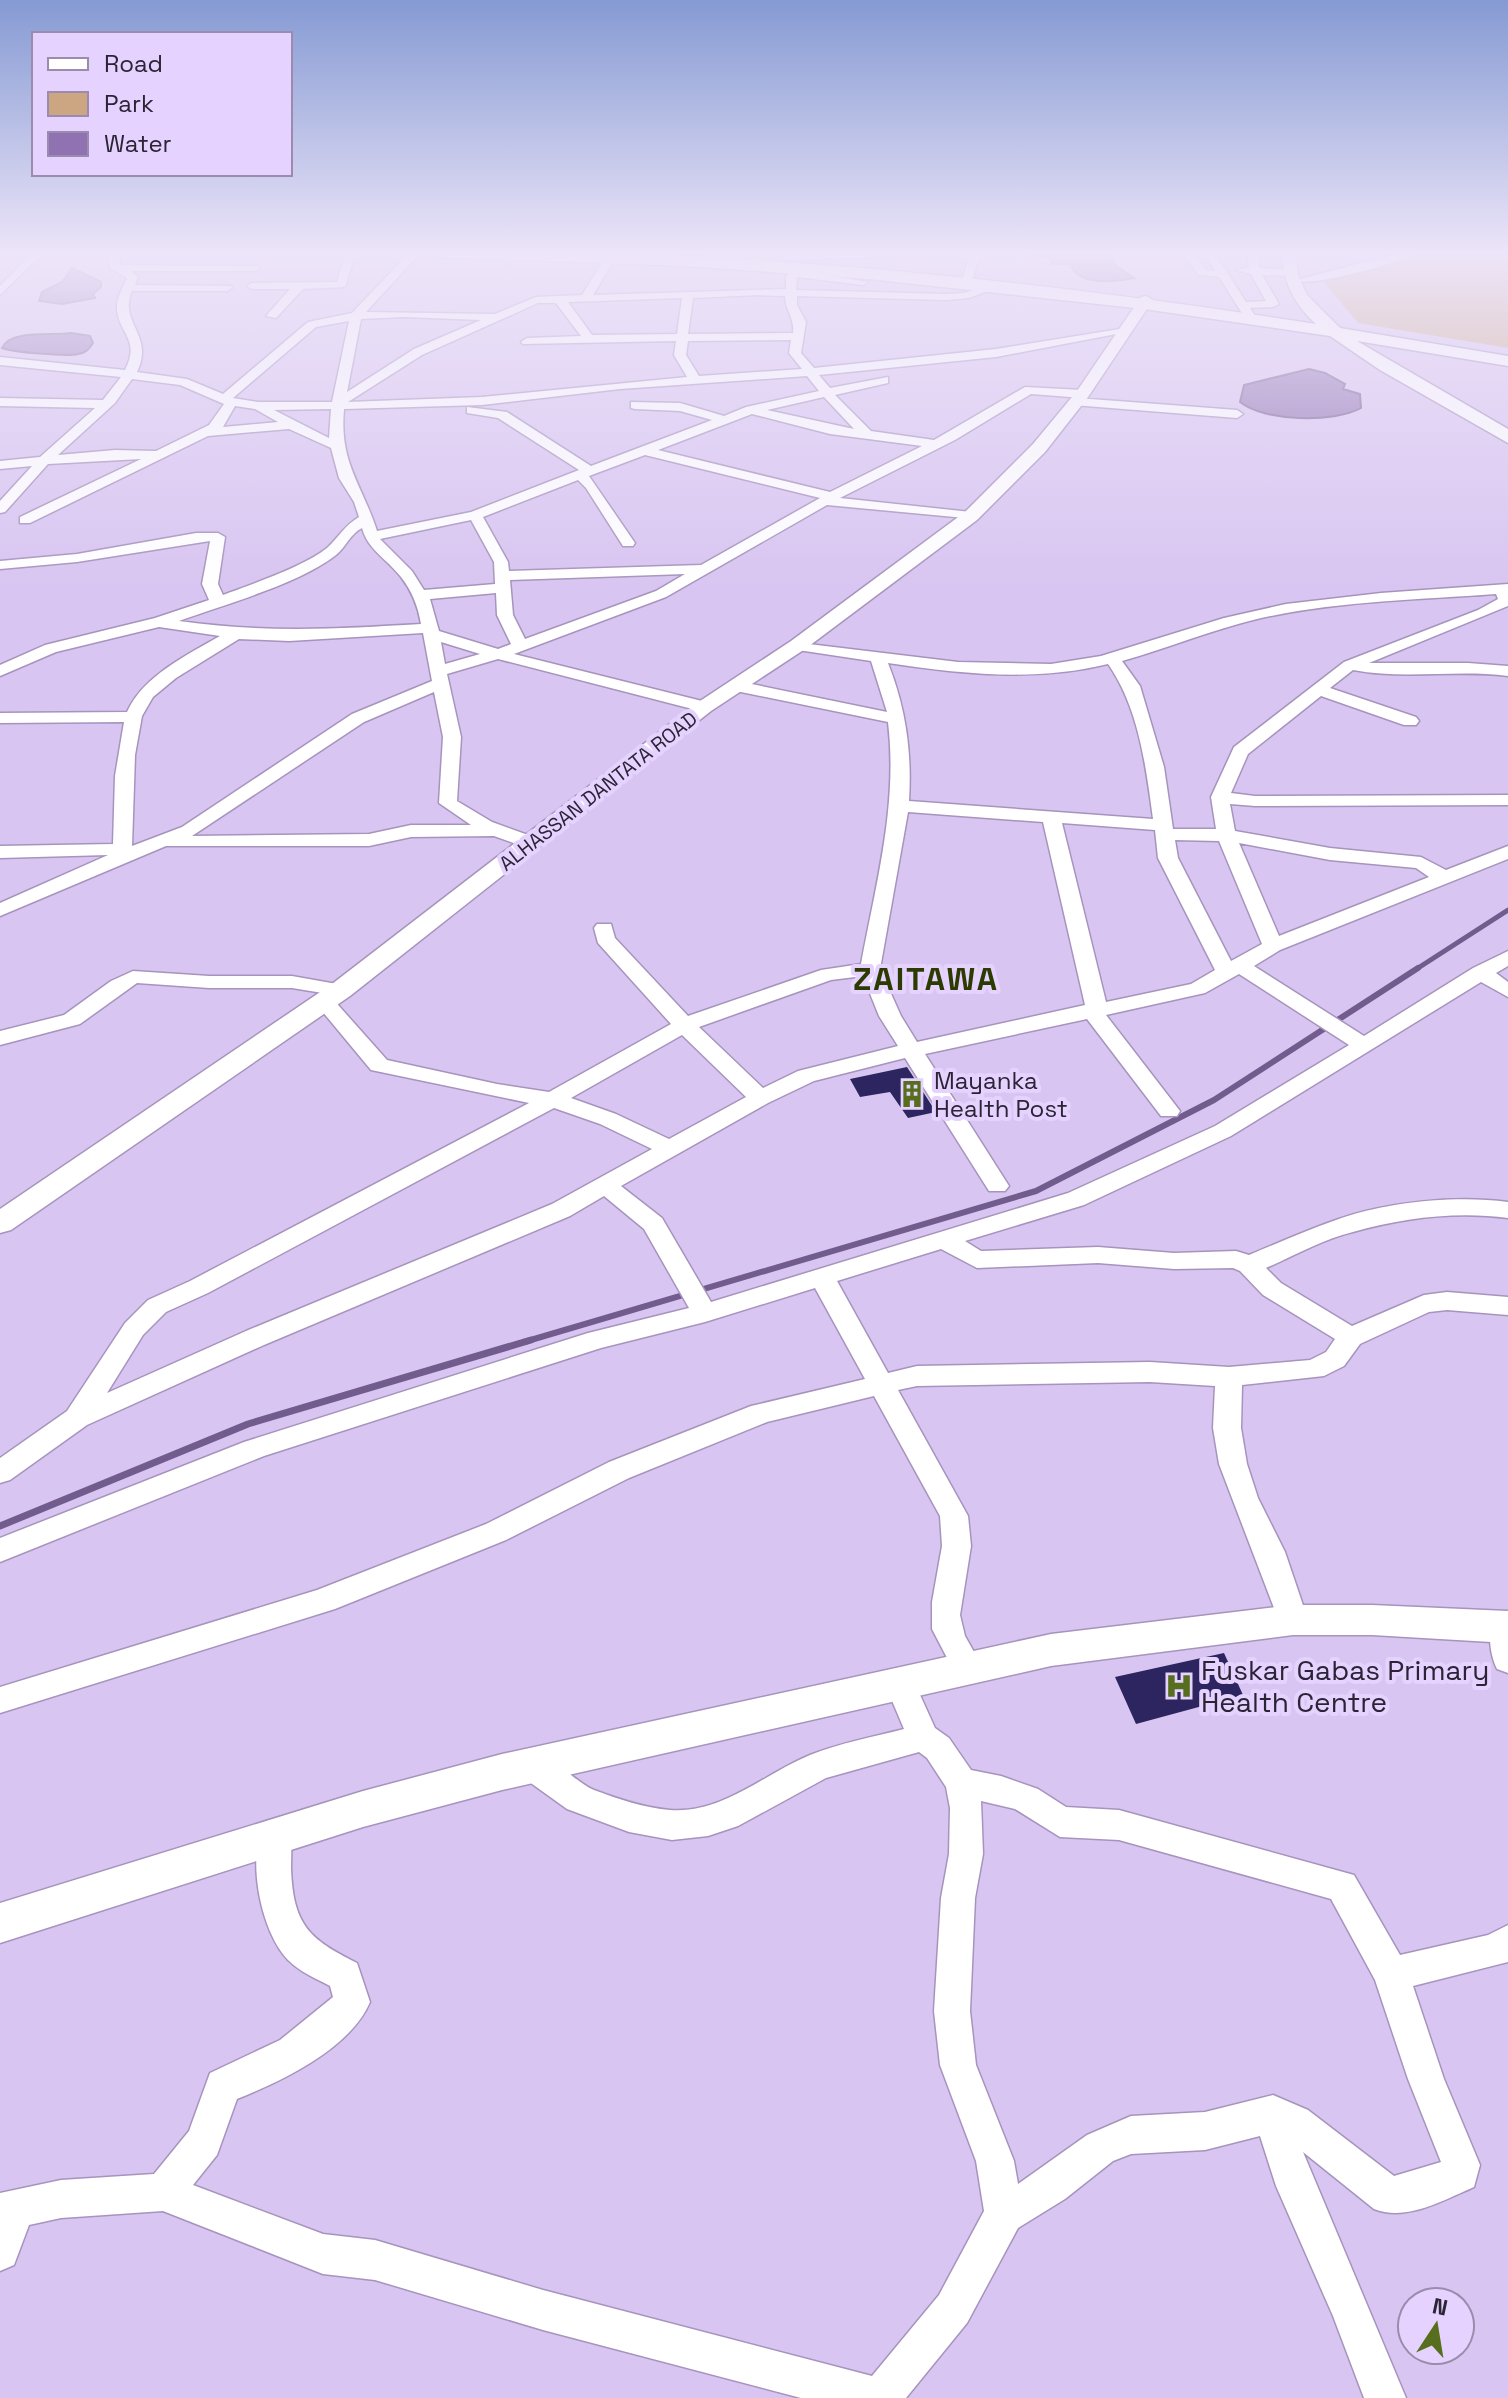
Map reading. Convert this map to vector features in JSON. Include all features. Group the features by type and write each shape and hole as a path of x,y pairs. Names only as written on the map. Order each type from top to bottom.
{"main road":[{"path":"1381,364 1508,437"},
{"path":"1391,364 1508,430"}],"street":[{"path":"42,364 183,382 228,400 258,406 437,404 620,385 811,374 900,364"},
{"path":"0,509 45,460 107,404 135,364"},
{"path":"25,520 207,432 221,422 228,400 269,364"},
{"path":"346,364 338,403 338,446 346,478 361,502 366,519 363,544"},
{"path":"338,403 399,364"},
{"path":"685,364 696,381"},
{"path":"803,364 867,435"},
{"path":"0,691 4,669 51,648 160,622 269,584 363,544 475,515 750,410 950,364"},
{"name":"ALHASSAN DANTATA ROAD","path":"0,1223 332,996 704,707 798,645 971,516 1039,448 1103,364"},
{"path":"0,910 122,852 163,842 215,816 358,718 440,677 661,594 1029,390 1237,414"},
{"path":"0,402 107,404"},
{"path":"437,404 502,415 586,474 628,543"},
{"path":"635,405 673,404 700,410 723,420"},
{"path":"258,406 309,435 338,446"},
{"path":"750,410 801,423 936,444"},
{"path":"207,432 293,425"},
{"path":"643,450 829,499 971,516"},
{"path":"0,465 115,454 162,455"},
{"path":"475,515 501,562 505,615 520,645"},
{"path":"313,563 332,551 356,523 366,519"},
{"path":"0,565 37,564 196,537 218,537 210,584 218,602"},
{"path":"363,544 407,574 425,604 452,737 448,803 497,831 532,843"},
{"path":"420,595 503,582 705,569"},
{"path":"798,645 877,656 1037,670 1113,659 1225,622 1300,606 1505,589 1506,601 1484,613 1350,665 1240,751 1220,797 1226,835 1273,946"},
{"path":"160,622 236,634 289,636 430,631 704,707"},
{"path":"122,852 124,779 134,717 142,700 191,659 236,634"},
{"path":"877,656 894,700 902,764 900,806 870,969 890,1016 997,1186"},
{"path":"1113,659 1132,686 1155,767 1168,858 1234,969 1356,1040"},
{"path":"1350,665 1398,672 1477,666 1508,671"},
{"path":"737,686 897,719"},
{"path":"1316,689 1410,721"},
{"path":"0,718 134,717"},
{"path":"1220,797 1255,801 1508,800"},
{"path":"900,806 1051,817 1226,835 1342,856 1421,863 1443,877"},
{"path":"1051,817 1094,1009 1169,1111"},
{"path":"163,842 369,840 411,831 497,831"},
{"path":"0,852 122,852"},
{"path":"0,1472 77,1418 255,1338 561,1210 760,1098 806,1076 1094,1009 1198,989 1273,946 1508,852"},
{"path":"604,928 605,939 684,1025 760,1098"},
{"path":"0,1550 254,1449 597,1340 697,1300 821,1275 1076,1199 1223,1131 1356,1040 1508,957"},
{"path":"77,1418 134,1329 157,1306 199,1287 552,1099 684,1025 828,974 870,969"},
{"path":"1480,972 1508,991"},
{"path":"0,1038 79,1016 116,985 133,977 252,983 317,982 332,996 379,1065 552,1099 597,1115 669,1148"},
{"path":"606,1186 653,1224 697,1300"},
{"path":"1249,1265 1345,1225 1421,1210 1486,1207 1508,1210"},
{"path":"943,1239 977,1260 1098,1255 1174,1261 1230,1258 1249,1265 1272,1289 1351,1337"},
{"path":"821,1275 954,1516 958,1531 958,1557 945,1614 948,1632 968,1668"},
{"path":"0,1700 324,1600 496,1532 619,1470 761,1413 917,1376 1150,1372 1229,1377 1315,1369 1335,1359 1351,1337 1424,1304 1447,1301 1508,1306"},
{"path":"1229,1377 1227,1428 1233,1464 1244,1498 1270,1552 1293,1620"},
{"path":"0,1923 363,1809 532,1766 1051,1650 1293,1620 1507,1638"},
{"path":"900,1684 923,1737 938,1748 961,1783 966,1808 966,1854 958,1898 952,2011 958,2065 995,2161 1004,2214"},
{"path":"532,1766 579,1799 629,1817 672,1825 708,1821 738,1811 749,1801 819,1766 923,1737"},
{"path":"0,2251 8,2211 61,2199 163,2192 323,2254 375,2260 543,2310 880,2398 953,2309 1004,2214 1052,2186 1100,2148 1131,2135 1205,2131 1273,2114 1295,2123 1388,2195 1402,2195 1461,2174 1461,2165 1426,2079 1391,1974 1347,1893 1334,1881 1119,1825 1060,1822 1026,1799 1001,1790 961,1783"},
{"path":"163,2192 204,2142 223,2086 293,2056 327,2030 352,2002 345,1975 311,1958 285,1930 274,1890 275,1836"},
{"path":"1391,1974 1496,1950 1508,1941"},
{"path":"1273,2114 1283,2158 1311,2228 1346,2299 1385,2398"}],"water":[{"path":"1309,369 1325,373 1345,384 1343,389 1360,394 1361,408 1334,416 1300,418 1251,409 1240,402 1244,385"}],"building":[{"name":"Mayanka Health Post","path":"907,1067 936,1112 908,1118 890,1092 860,1097 850,1079"},
{"name":"Fuskar Gabas Primary Health Centre","path":"1224,1653 1243,1695 1136,1724 1115,1677"}],"waterway":[{"path":"1415,970 1508,910"},
{"path":"524,1342 1036,1191 1214,1100 1418,968"},
{"path":"0,1526 248,1424 531,1340"}],"place":[{"name":"Mayanka Health Post","path":"912,1094"},
{"name":"Fuskar Gabas Primary Health Centre","path":"1179,1686"}],"district":[{"name":"ZAITAWA","path":"926,979"}]}
